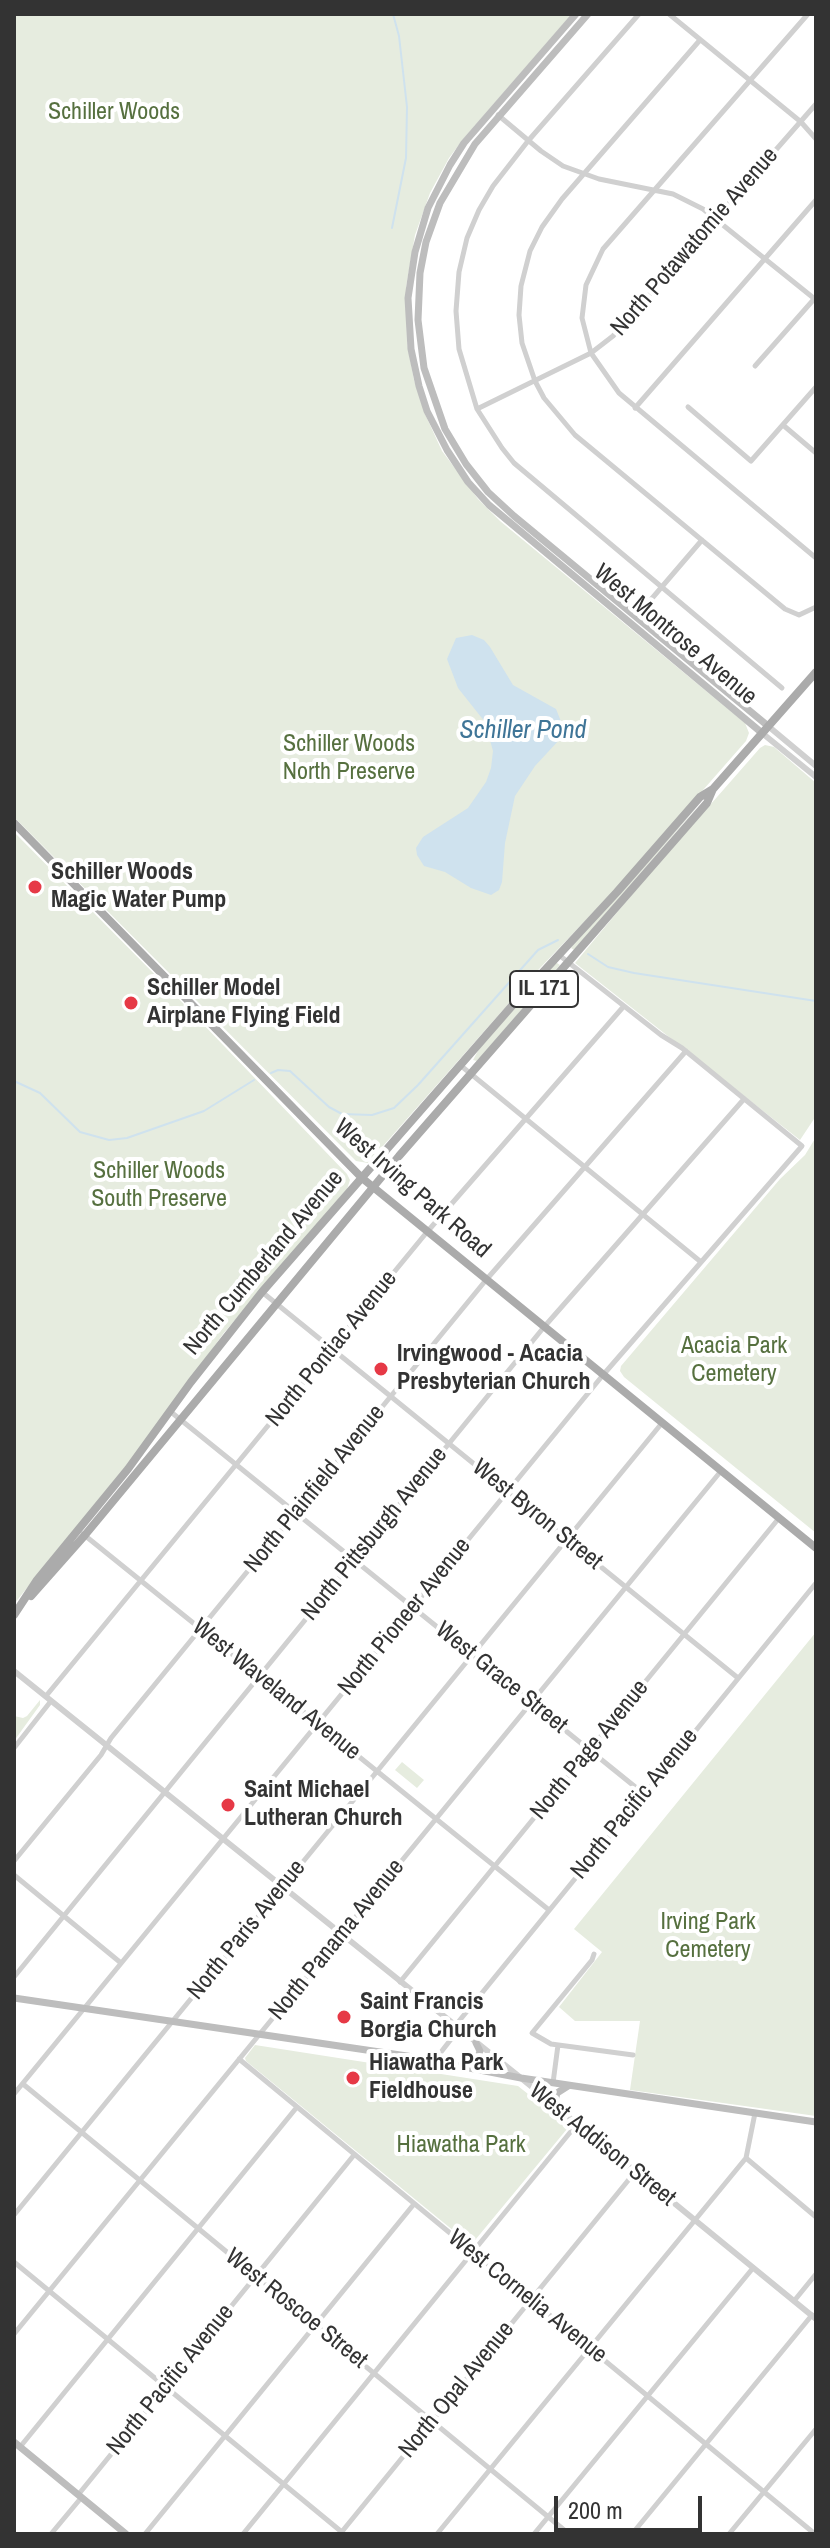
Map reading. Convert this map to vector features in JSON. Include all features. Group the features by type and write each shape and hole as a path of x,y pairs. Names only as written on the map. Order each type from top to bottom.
{"main road":[{"path":"496,113 576,14"},
{"path":"496,113 588,14"},
{"name":"West Montrose Avenue","path":"496,113 459,166 435,216 420,273 418,320 424,368 445,429 477,478 511,519 765,730"},
{"name":"North Cumberland Avenue","path":"14,1615 40,1588 191,1382 262,1292 558,954 700,797 713,789 816,672"},
{"name":"North Cumberland Avenue","path":"81,1532 181,1420 373,1187 707,803 713,789"},
{"name":"West Irving Park Road","path":"14,823 362,1178 816,1548"},
{"path":"14,1998 816,2122"},
{"path":"474,2069 480,2051 476,2043"},
{"path":"554,2105 557,2093 569,2085"},
{"path":"17,2444 126,2534"}],"street":[{"path":"639,14 528,141 493,186 479,210 467,238 459,272 456,311 459,349 477,409 502,448 528,477 782,688"},
{"path":"669,14 801,122 816,139"},
{"path":"808,14 603,249 590,273 582,308 591,353 612,385 635,408 816,558"},
{"path":"700,40 542,227 525,269 520,330 535,381 554,411 575,435 793,614 804,615 816,607"},
{"name":"North Potawatomie Avenue","path":"477,409 591,353 621,328 816,104"},
{"path":"496,113 552,159 610,182 656,189 689,202 717,218 815,299 755,366"},
{"path":"635,408 816,200"},
{"path":"688,407 751,461 816,387"},
{"path":"783,425 816,453"},
{"path":"633,621 702,540"},
{"name":"West Montrose Avenue","path":"765,730 816,766"},
{"name":"West Montrose Avenue","path":"765,730 816,777"},
{"path":"558,954 744,1099"},
{"name":"North Pontiac Avenue","path":"14,1748 141,1580 427,1232 624,1006"},
{"name":"North Plainfield Avenue","path":"14,1861 486,1280 686,1051"},
{"path":"460,1065 701,1262"},
{"name":"North Pioneer Avenue","path":"14,2094 603,1375 802,1146 744,1099"},
{"name":"North Pittsburgh Avenue","path":"14,1977 544,1327 744,1099"},
{"name":"West Byron Street","path":"262,1292 738,1678"},
{"name":"West Grace Street","path":"171,1412 644,1794"},
{"name":"North Paris Avenue","path":"14,2215 662,1423"},
{"name":"North Panama Avenue","path":"14,2334 721,1471"},
{"name":"North Page Avenue","path":"400,1982 779,1518"},
{"name":"West Waveland Avenue","path":"81,1532 549,1910"},
{"name":"North Pacific Avenue","path":"434,2061 549,1910 816,1583"},
{"name":"West Addison Street","path":"14,1671 814,2317"},
{"path":"14,1875 121,1963"},
{"path":"594,1954 532,2033 558,2045 633,2055"},
{"path":"553,2083 558,2045"},
{"name":"West Cornelia Avenue","path":"239,2059 815,2534"},
{"name":"West Roscoe Street","path":"23,2084 569,2534"},
{"path":"17,2444 108,2339 297,2107"},
{"path":"437,2534 746,2158 755,2113"},
{"path":"243,2534 577,2124"},
{"name":"North Pacific Avenue","path":"51,2534 354,2155"},
{"path":"746,2158 816,2217"},
{"name":"North Opal Avenue","path":"342,2533 635,2172"},
{"path":"145,2534 414,2204"},
{"path":"14,2262 342,2533"},
{"path":"534,2534 753,2268"},
{"path":"794,2301 816,2274"},
{"path":"632,2534 814,2317"},
{"path":"729,2534 816,2429"}],"green space":[{"name":"Schiller Woods North Preserve","path":"14,14 572,14 464,138 430,193 415,235 406,287 407,343 414,380 442,451 478,499 500,521 745,723 749,733 746,741 626,878 540,968 368,1163 356,1161 14,817"},
{"path":"765,745 774,747 816,783 816,1116 800,1140 575,963"},
{"path":"701,803 574,950 571,948 575,942"},
{"name":"Schiller Woods South Preserve","path":"14,832 177,997 350,1180 347,1189 223,1334 144,1444 14,1604"},
{"path":"557,963 560,965 477,1061 473,1060 479,1049"},
{"name":"Acacia Park Cemetery","path":"816,1137 816,1533 620,1371 621,1366 780,1179 805,1155"},
{"name":"Irving Park Cemetery","path":"816,1632 816,2116 630,2090 640,2021 575,2021 559,2007 602,1952 574,1929"},
{"path":"40,1700 40,1705 14,1741 14,1716 27,1716"},
{"path":"402,1762 424,1780 417,1788 395,1770"},
{"name":"Hiawatha Park","path":"255,2045 518,2086 567,2125 567,2129 471,2245 246,2061"}],"water":[{"name":"Schiller Pond","path":"472,635 484,640 490,647 513,685 556,709 562,724 560,739 535,766 515,796 505,843 502,882 499,890 491,895 471,888 445,872 424,866 416,848 423,837 468,808 486,782 491,768 493,751 485,722 458,688 447,659 456,638"}],"waterway":[{"path":"392,228 406,158 407,107 399,36 393,14"},
{"path":"271,1073 290,1071 329,1107 342,1114 372,1115 394,1108 538,950 558,940"},
{"path":"588,954 608,967 634,973 816,1001"},
{"path":"14,1081 40,1093 80,1132 109,1140 127,1138 204,1111 254,1080"}],"place":[{"name":"Schiller Woods Magic Water Pump","path":"35,887"},
{"name":"Schiller Model Airplane Flying Field","path":"131,1003"},
{"name":"Irvingwood - Acacia Presbyterian Church","path":"381,1369"},
{"name":"Saint Michael Lutheran Church","path":"228,1805"},
{"name":"Saint Francis Borgia Church","path":"344,2017"},
{"name":"Hiawatha Park Fieldhouse","path":"353,2078"}],"park label":[{"name":"Schiller Woods","path":"114,113"}]}
